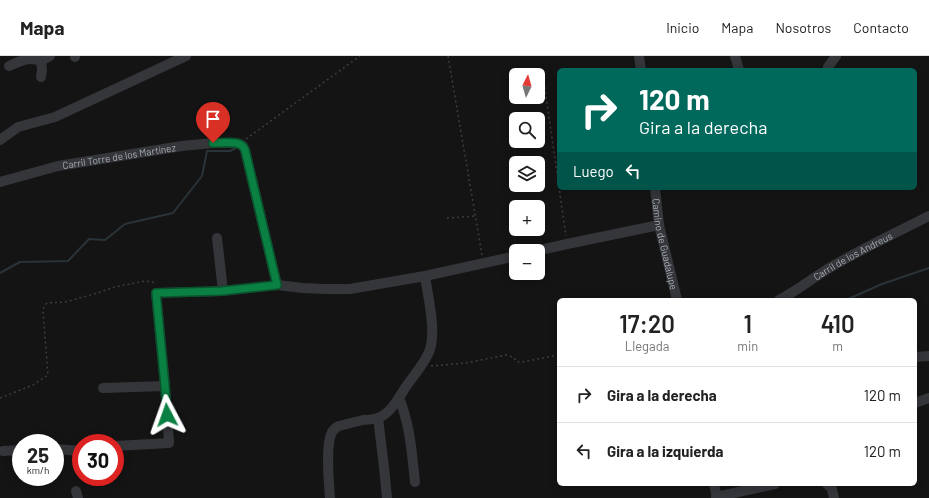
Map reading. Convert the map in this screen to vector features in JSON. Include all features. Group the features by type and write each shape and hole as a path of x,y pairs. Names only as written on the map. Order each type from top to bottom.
{"street":[{"path":"41,62 50,56"},
{"path":"0,140 18,127 55,117 186,56"},
{"path":"640,56 641,68"},
{"path":"735,56 738,68"},
{"path":"828,67 836,56"},
{"path":"9,66 28,58 36,58 41,62 41,78"},
{"name":"Carril Torre de los Martínez","path":"0,182 58,166 147,151 206,143 240,144"},
{"path":"240,144 245,150 277,285"},
{"name":"Camino de Guadalupe","path":"654,190 659,225 677,298"},
{"name":"Carril de los Andreus","path":"783,298 832,267 929,216"},
{"path":"545,249 659,225"},
{"path":"217,238 222,291"},
{"path":"124,446 169,443 156,293 222,291 277,285 303,288 350,289 425,276 509,257"},
{"path":"330,498 328,455 332,431 339,426 378,418 388,411 421,366 429,351 432,329 425,276"},
{"path":"917,357 929,356"},
{"path":"103,388 165,386"},
{"path":"399,398 407,426 415,482"},
{"path":"917,402 929,398"},
{"path":"378,418 387,498"},
{"path":"3,451 12,450"},
{"path":"714,486 716,497 766,486"},
{"path":"829,486 832,489 834,498"}],"path":[{"path":"240,144 360,56"},
{"path":"448,56 483,263"},
{"path":"545,89 557,174"},
{"path":"559,190 567,244"},
{"path":"447,218 475,216"},
{"path":"0,398 33,385 48,375 43,311 44,306 47,303 65,302 144,281 153,282 157,285 159,293"},
{"path":"421,366 458,364 506,355 513,357 517,362 557,355"}],"waterway":[{"path":"0,273 20,262 68,261 89,239 105,240 125,224 173,213 202,176 207,151 230,151 236,148"},
{"path":"850,298 882,284 929,268"}],"route":[{"path":"167,415 156,293 222,291 277,285 245,150 240,144 213,143"}]}
